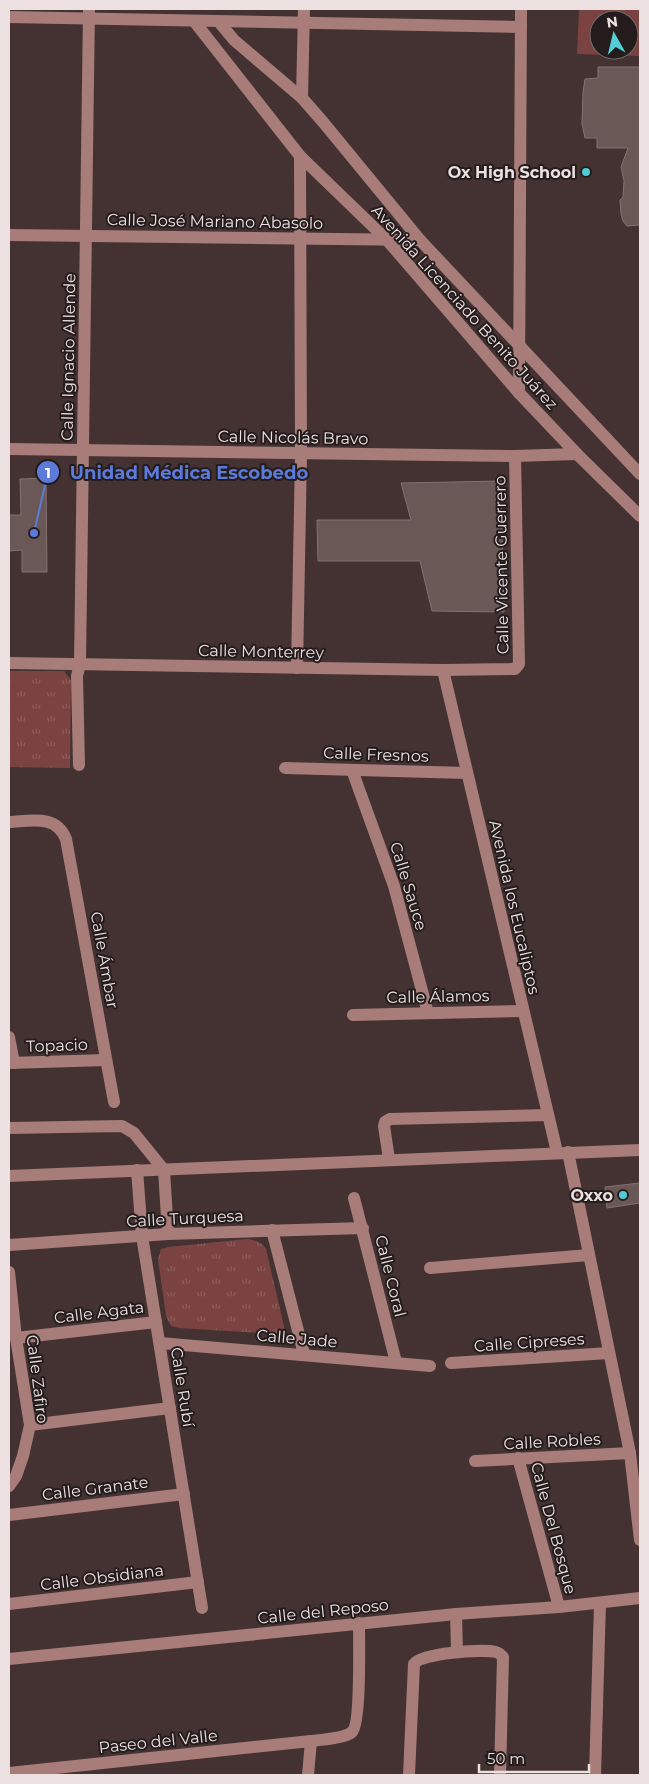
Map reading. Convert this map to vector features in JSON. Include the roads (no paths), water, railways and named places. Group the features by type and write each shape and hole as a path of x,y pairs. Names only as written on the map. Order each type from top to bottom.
{"street":[{"path":"302,98 304,9"},
{"path":"519,393 521,9"},
{"path":"9,17 89,13 219,22 521,26"},
{"name":"Calle Ignacio Allende","path":"78,765 77,676 80,664 89,13"},
{"name":"Avenida Licenciado Benito Juárez","path":"194,21 300,156 387,240 519,393 640,516"},
{"name":"Avenida Licenciado Benito Juárez","path":"219,22 234,40 302,98 420,240 640,474"},
{"path":"297,668 301,454 300,156"},
{"name":"Calle José Mariano Abasolo","path":"9,235 420,240"},
{"name":"Calle Nicolás Bravo","path":"9,450 516,456 577,454"},
{"name":"Calle Vicente Guerrero","path":"513,670 519,664 516,456"},
{"name":"Calle Monterrey","path":"9,663 513,670"},
{"name":"Avenida los Eucaliptos","path":"443,670 548,1115 562,1152 589,1255 630,1453 640,1540"},
{"name":"Calle Fresnos","path":"285,768 466,773"},
{"name":"Calle Sauce","path":"352,770 394,886 428,1013"},
{"name":"Calle Ámbar","path":"9,822 39,821 52,823 58,826 66,839 114,1102"},
{"name":"Calle Álamos","path":"353,1015 523,1011"},
{"path":"9,1037 11,1063"},
{"name":"Topacio","path":"11,1063 106,1060"},
{"path":"389,1159 384,1126 385,1122 390,1119 548,1115"},
{"path":"9,1128 122,1126 134,1133 164,1170 168,1234"},
{"path":"9,1176 640,1150"},
{"name":"Calle Rubí","path":"137,1170 142,1236 202,1608"},
{"name":"Calle Coral","path":"354,1198 396,1362"},
{"name":"Calle Turquesa","path":"9,1245 168,1234 362,1228"},
{"path":"272,1230 304,1354"},
{"path":"430,1268 589,1255"},
{"name":"Calle Zafiro","path":"9,1272 16,1338 30,1425 21,1462 16,1476 9,1486"},
{"name":"Calle Agata","path":"16,1338 156,1322"},
{"name":"Calle Jade","path":"160,1343 430,1366"},
{"name":"Calle Cipreses","path":"451,1363 609,1353"},
{"path":"30,1425 170,1408"},
{"name":"Calle Robles","path":"475,1461 630,1453"},
{"name":"Calle Del Bosque","path":"518,1458 559,1607"},
{"name":"Calle Granate","path":"9,1515 184,1494"},
{"name":"Calle Obsidiana","path":"9,1604 198,1582"},
{"name":"Calle del Reposo","path":"9,1659 359,1623 559,1607 640,1598"},
{"path":"595,1775 600,1603"},
{"path":"456,1614 457,1652"},
{"name":"Paseo del Valle","path":"9,1773 310,1741 347,1735 355,1728 358,1712 359,1623"},
{"path":"409,1775 414,1664 416,1661 427,1656 457,1652 496,1652 502,1657 500,1775"},
{"path":"308,1775 310,1741"}],"place":[{"name":"Ox High School","path":"586,172"},
{"name":"Unidad Médica Escobedo","path":"34,533"},
{"name":"Oxxo","path":"623,1195"}]}
